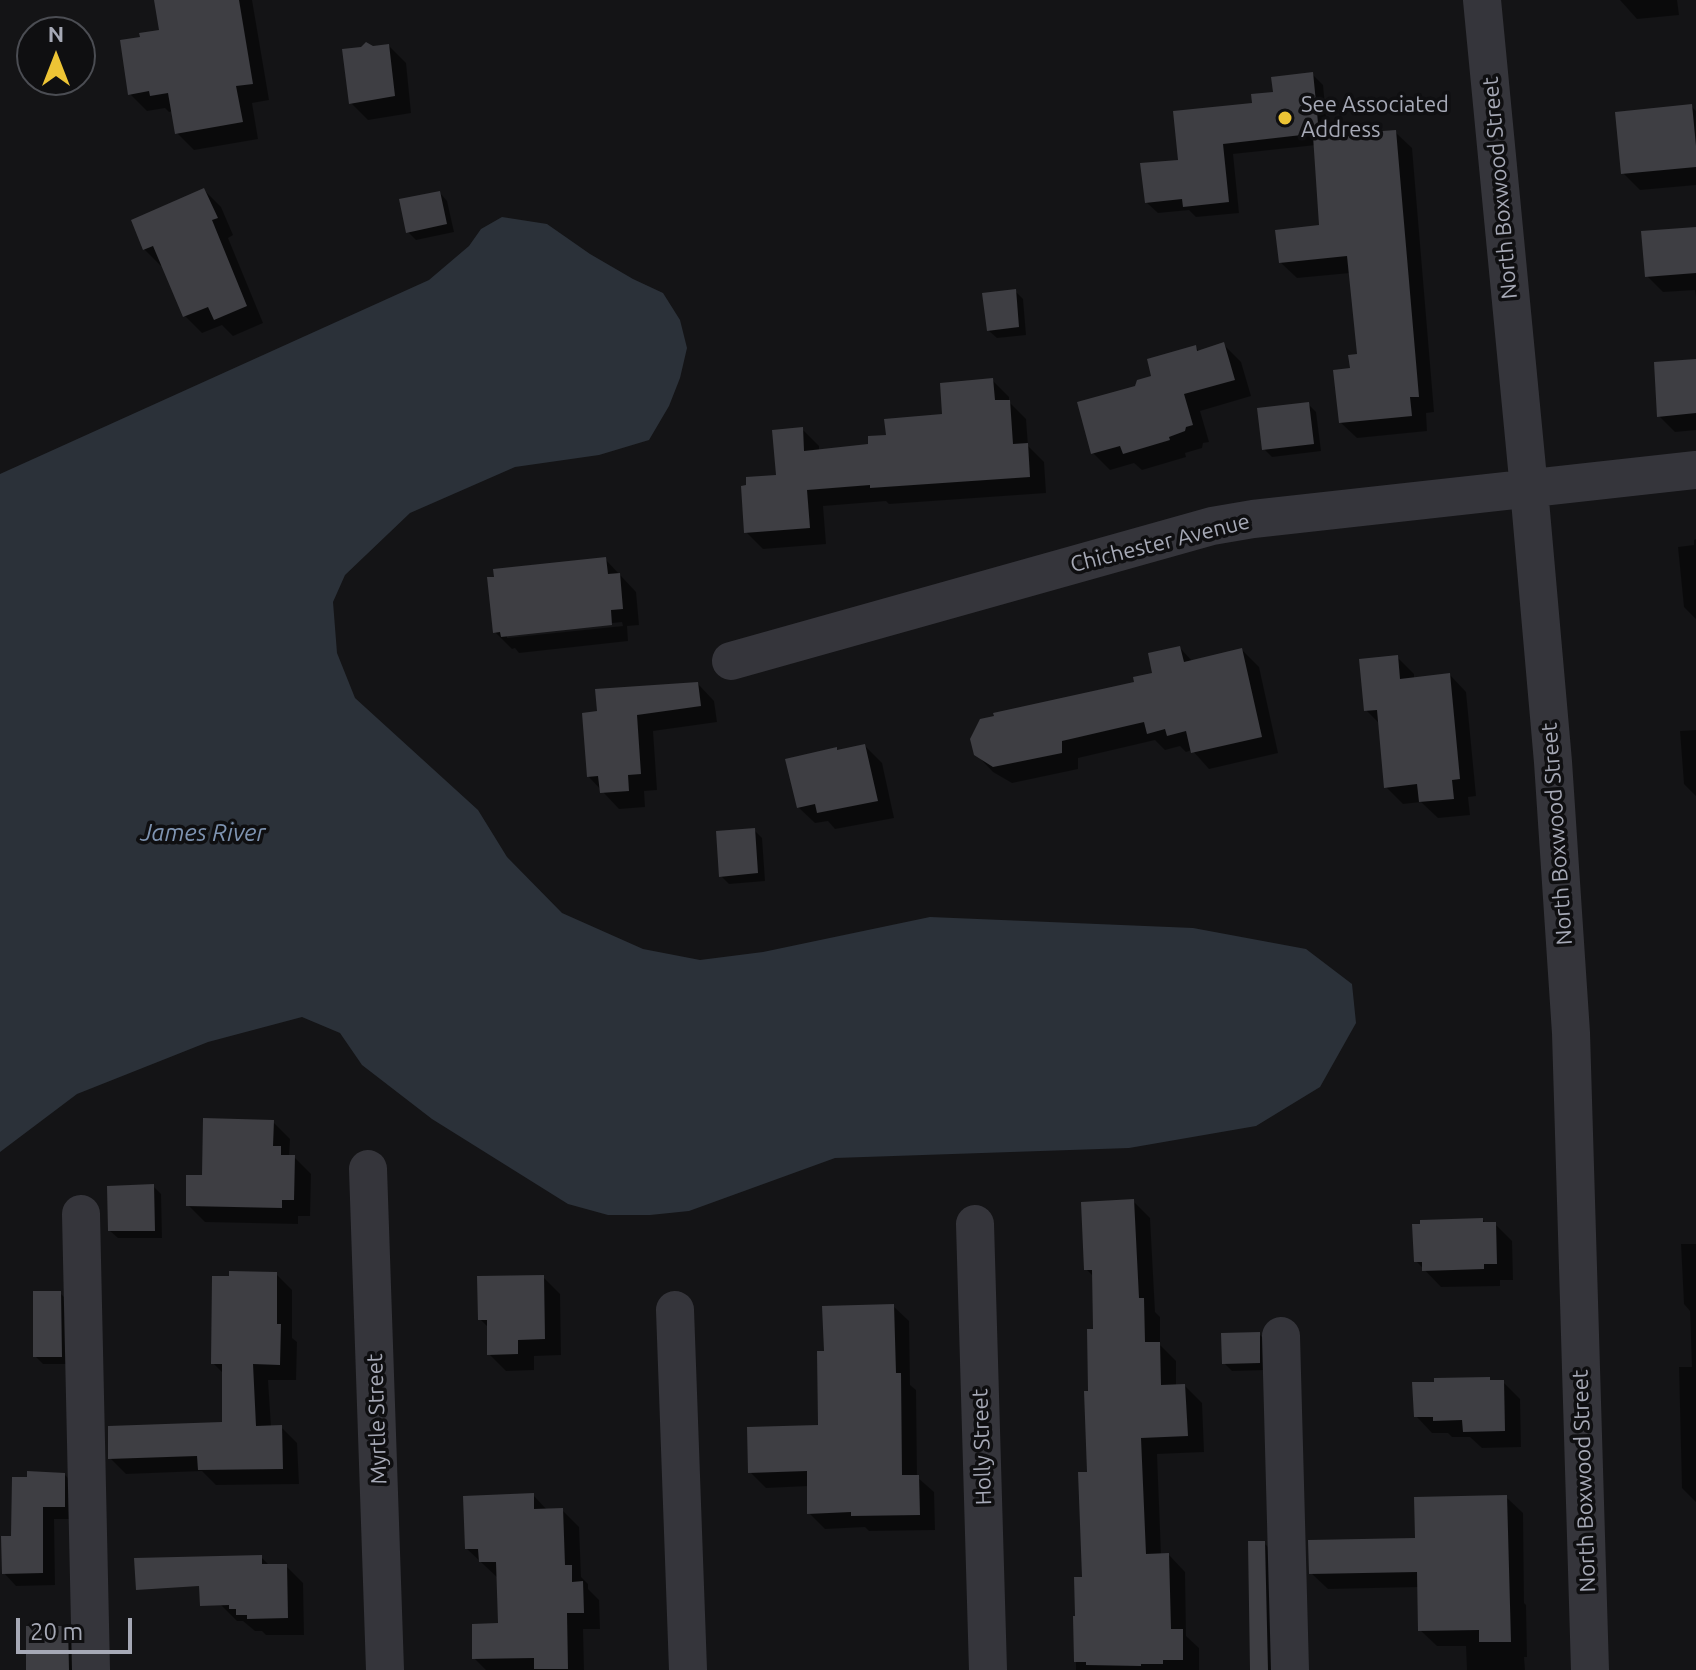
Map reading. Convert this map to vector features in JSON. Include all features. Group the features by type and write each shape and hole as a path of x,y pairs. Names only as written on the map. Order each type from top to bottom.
{"street":[{"name":"North Boxwood Street","path":"1482,0 1553,762 1571,1033 1590,1670"},
{"name":"Chichester Avenue","path":"731,661 1212,526 1266,517 1696,470"},
{"name":"Myrtle Street","path":"368,1169 385,1670"},
{"path":"81,1214 91,1670"},
{"name":"Holly Street","path":"975,1224 988,1670"},
{"path":"675,1310 688,1670"},
{"path":"1281,1336 1290,1670"}],"water":[{"name":"James River","path":"502,217 547,224 590,254 663,293 680,320 687,348 680,378 669,406 649,440 599,455 515,467 410,513 345,575 333,602 337,653 355,698 478,810 507,857 562,913 643,949 700,960 763,952 930,917 1193,928 1306,949 1352,984 1356,1023 1320,1087 1256,1126 1129,1148 835,1158 689,1211 608,1215 568,1204 432,1119 362,1065 340,1033 302,1017 208,1042 77,1094 0,1152 0,474 429,280 469,246 481,229"}],"building":[{"path":"154,0 239,0 253,84 236,86 243,122 175,134 168,93 150,96 149,91 128,95 120,40 159,30"},
{"path":"366,42 373,46 389,44 395,96 349,104 342,49 361,47"},
{"path":"1313,72 1319,133 1223,144 1229,202 1183,207 1182,199 1145,203 1140,163 1178,160 1173,111 1252,103 1251,94 1273,92 1271,77"},
{"path":"1692,104 1696,167 1621,174 1615,112"},
{"path":"1396,130 1419,397 1410,397 1412,416 1339,423 1333,370 1350,368 1348,355 1357,354 1347,256 1279,263 1275,230 1319,225 1313,136"},
{"path":"204,188 218,218 212,220 247,306 214,320 208,307 183,317 153,246 143,250 131,220"},
{"path":"440,191 447,224 406,233 399,199"},
{"path":"1696,227 1696,273 1645,277 1641,231"},
{"path":"1016,289 1019,327 987,331 982,293"},
{"path":"1224,342 1235,380 1184,394 1193,425 1169,437 1170,440 1123,454 1120,446 1091,454 1077,402 1135,386 1137,380 1151,376 1147,359 1196,345 1197,351"},
{"path":"1696,359 1696,413 1657,417 1654,362"},
{"path":"993,378 995,400 1010,400 1013,444 1028,443 1030,477 807,490 810,528 744,533 741,486 746,485 746,477 776,475 772,430 803,427 804,451 868,444 868,436 886,435 884,419 942,414 940,383"},
{"path":"1309,402 1314,444 1262,450 1257,408"},
{"path":"606,557 608,574 620,573 623,609 611,610 612,625 501,637 500,632 493,633 487,577 494,577 493,569"},
{"path":"1180,646 1184,662 1242,648 1262,737 1191,753 1186,731 1167,736 1165,729 1147,734 1144,722 1062,741 1062,753 993,767 974,755 970,739 980,719 994,716 993,713 1134,682 1133,677 1152,673 1148,653"},
{"path":"1398,655 1400,679 1450,673 1460,779 1452,780 1454,799 1419,802 1417,784 1384,788 1377,710 1364,711 1359,659"},
{"path":"698,682 701,706 637,715 641,774 628,775 629,791 600,793 598,776 587,777 582,713 597,711 595,689"},
{"path":"865,744 878,801 817,813 815,804 797,808 785,759"},
{"path":"755,828 758,873 719,877 716,831"},
{"path":"203,1118 274,1120 273,1146 281,1146 281,1155 295,1155 294,1200 282,1200 282,1208 186,1206 186,1175 202,1175"},
{"path":"154,1184 155,1231 108,1231 107,1186"},
{"path":"1134,1199 1139,1298 1144,1298 1145,1342 1160,1342 1161,1385 1185,1384 1188,1436 1141,1438 1146,1554 1169,1553 1171,1629 1183,1629 1183,1660 1163,1660 1163,1664 1141,1666 1086,1665 1086,1662 1074,1662 1073,1616 1074,1577 1082,1577 1078,1472 1087,1472 1084,1391 1088,1391 1087,1329 1093,1329 1092,1270 1084,1270 1081,1202"},
{"path":"1483,1218 1483,1222 1496,1222 1497,1264 1484,1264 1484,1269 1422,1271 1422,1262 1414,1262 1412,1224 1420,1224 1420,1220"},
{"path":"229,1271 277,1272 280,1365 253,1364 256,1426 282,1425 283,1469 198,1470 197,1456 108,1459 108,1426 222,1422 222,1364 211,1364 212,1276 229,1276"},
{"path":"544,1275 545,1339 518,1340 518,1354 487,1355 487,1320 478,1320 477,1276"},
{"path":"33,1291 61,1291 62,1357 33,1357"},
{"path":"894,1304 896,1373 901,1373 902,1475 919,1475 920,1515 807,1514 807,1471 748,1473 747,1427 818,1425 817,1351 824,1351 822,1306"},
{"path":"1260,1332 1260,1363 1222,1364 1221,1333"},
{"path":"1490,1377 1490,1380 1504,1380 1505,1431 1463,1432 1462,1420 1433,1421 1433,1417 1414,1417 1412,1382 1434,1382 1434,1378"},
{"path":"27,1471 65,1473 65,1507 43,1507 43,1573 2,1574 1,1536 11,1536 12,1477 27,1477"},
{"path":"534,1493 534,1509 563,1508 565,1565 572,1565 572,1582 583,1581 584,1613 567,1613 568,1669 534,1669 534,1658 472,1659 472,1624 498,1623 496,1562 479,1562 478,1549 465,1549 463,1496"},
{"path":"1507,1495 1511,1642 1479,1642 1479,1630 1418,1631 1417,1572 1309,1574 1308,1540 1415,1538 1414,1497"},
{"path":"1248,1541 1265,1541 1268,1670 1250,1670"},
{"path":"262,1555 262,1564 287,1564 288,1618 247,1619 247,1615 236,1615 236,1609 229,1609 229,1605 200,1606 199,1586 136,1590 134,1558"},
{"path":"26,1626 68,1626 69,1670 26,1670"}],"place":[{"name":"See Associated Address","path":"1285,118"}]}
